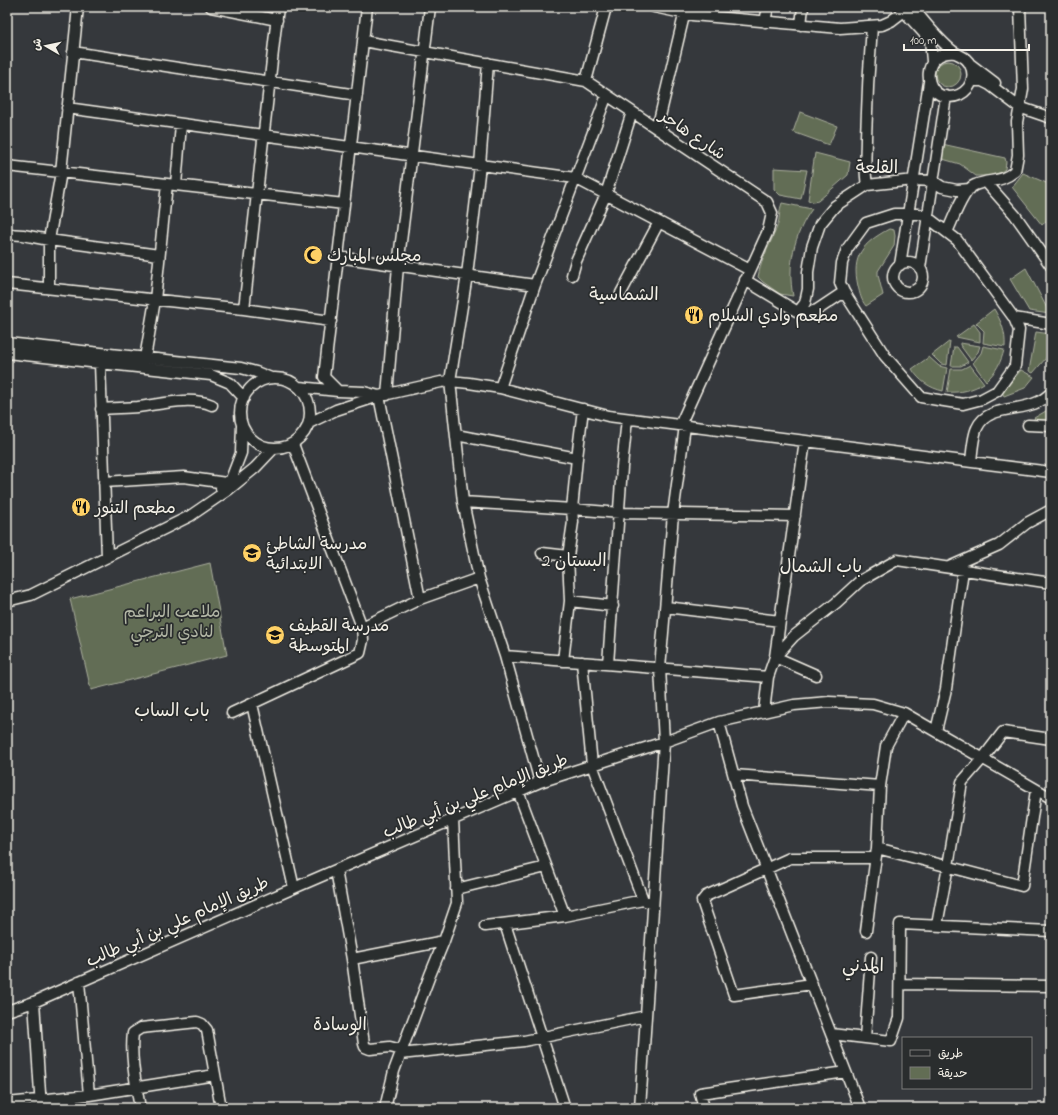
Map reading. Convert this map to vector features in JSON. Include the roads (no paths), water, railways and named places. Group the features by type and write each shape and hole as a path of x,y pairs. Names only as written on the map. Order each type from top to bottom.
{"street":[{"path":"49,288 49,240 61,172 78,7"},
{"path":"211,7 277,20"},
{"path":"244,309 278,7"},
{"path":"338,391 324,377 368,7"},
{"path":"420,599 383,396 430,7"},
{"path":"586,81 606,7"},
{"path":"654,7 765,22 840,28 872,26 892,21 906,8"},
{"path":"765,22 768,7"},
{"path":"801,25 803,7"},
{"path":"947,232 961,202 970,188 974,185 997,181 1007,177 1015,170 1018,155 1017,122 1023,89 1020,7"},
{"path":"906,8 955,52 966,58 972,70 972,81 969,87 957,96 941,95 934,90 929,82"},
{"path":"900,265 929,82 930,64 932,61 930,40 906,8"},
{"path":"657,129 685,10"},
{"path":"867,186 865,175 866,127 872,26"},
{"name":"شارع هاجر","path":"363,41 586,81 767,202 772,213 768,231 745,280 683,426 673,514 660,668 664,742 640,1108"},
{"path":"73,52 357,94"},
{"path":"932,61 939,55 948,52 955,52"},
{"path":"488,63 480,165 466,275 450,381 463,502 480,578 505,656 540,782"},
{"path":"970,64 1020,103"},
{"path":"972,81 990,85 1030,110 1051,118"},
{"path":"500,388 535,285 607,95"},
{"path":"920,268 946,96"},
{"path":"67,108 576,178 750,270"},
{"path":"572,275 576,261 606,194 632,112"},
{"path":"145,358 155,300 159,255 181,124"},
{"path":"7,166 344,204"},
{"path":"798,312 805,303 808,289 808,272 812,247 820,224 835,206 867,186 914,180 933,182 942,187 957,190 970,188"},
{"path":"986,182 1015,215 1051,266"},
{"path":"894,214 909,214 918,214 927,217 958,240 1014,318 1019,330 1015,366 997,391 982,399 962,404 921,397 885,356 844,292 840,283 842,263 847,249 866,223 894,214"},
{"path":"621,293 659,222"},
{"path":"7,234 159,255"},
{"path":"1042,254 1051,248"},
{"path":"338,257 535,285"},
{"path":"912,262 920,268 923,274 922,283 916,290 907,292 901,290 894,282 895,271 900,265 912,262"},
{"path":"745,280 798,312 817,310 844,292"},
{"path":"7,284 244,309 331,321"},
{"path":"1014,318 1051,324"},
{"path":"7,343 241,368 270,378"},
{"path":"7,353 211,375 230,383 244,398"},
{"path":"100,363 107,557"},
{"path":"190,516 231,479 241,453 242,425 240,410 244,398 254,385 270,378 279,378 290,381 299,387 309,405 309,423 302,436 293,444 274,448 264,446 251,439 242,425"},
{"path":"309,423 336,410 383,396 440,382 450,381 500,388 583,410 627,419 1051,472"},
{"path":"299,387 364,392 383,396"},
{"path":"971,462 976,428 982,420 991,414 1038,402 1051,393"},
{"path":"101,409 202,401 212,405"},
{"path":"563,661 570,601 568,556 573,522 572,509 583,410"},
{"path":"608,664 614,606 627,419"},
{"path":"1028,425 1051,426"},
{"path":"456,435 577,458"},
{"path":"764,712 768,677 775,657 796,516 805,441"},
{"path":"232,713 360,653 363,640 362,627 293,444"},
{"path":"7,601 31,595 190,516 228,490 255,468 274,448"},
{"path":"104,482 184,477 226,483"},
{"path":"463,502 620,513 796,516"},
{"path":"948,567 999,545 1027,523 1051,510"},
{"path":"542,553 568,556"},
{"path":"775,657 794,636 836,603 860,581 897,560 1051,583"},
{"path":"936,731 946,689 963,570"},
{"path":"362,627 420,599 480,578"},
{"path":"570,601 614,606"},
{"path":"666,606 780,621"},
{"path":"505,656 768,677"},
{"path":"775,657 816,675"},
{"path":"582,662 592,765 643,900"},
{"name":"طريق الإمام علي بن أبي طالب","path":"7,1012 34,1002 540,782 664,742 719,722 794,705 829,702 873,704 904,713 1051,798"},
{"path":"252,704 294,888"},
{"path":"866,930 876,853 880,786 886,746 904,713"},
{"path":"719,722 742,806 860,1108"},
{"path":"937,925 962,782 1003,732 1051,739"},
{"path":"734,775 880,786"},
{"path":"812,984 734,995 702,900 706,896 790,858 876,853 948,866 1022,886 1036,790"},
{"path":"518,791 565,916"},
{"path":"385,1108 394,1071 457,903 453,819"},
{"path":"456,889 546,867"},
{"path":"336,870 352,959 365,1047 370,1049 390,1047 401,1052 524,1041 646,1016"},
{"path":"485,926 565,916 643,900 653,904"},
{"path":"505,924 565,1108"},
{"path":"831,1034 891,1041 899,1018 900,924 1051,931"},
{"path":"352,959 444,941"},
{"path":"865,1038 871,957"},
{"path":"79,982 89,1096"},
{"path":"900,984 1051,986"},
{"path":"34,1002 41,1104"},
{"path":"140,1108 136,1087 132,1042 133,1034 141,1028 197,1022 202,1024 206,1030 221,1108"},
{"path":"704,1108 700,1093 846,1072"},
{"path":"7,1103 41,1104 215,1075"}],"place":[{"name":"مجلس المبارك","path":"313,255"},
{"name":"مطعم وادي السلام","path":"694,315"},
{"name":"مطعم التنور","path":"81,507"},
{"name":"مدرسة الشاطئ الابتدائية","path":"252,553"},
{"name":"مدرسة القطيف المتوسطة","path":"275,635"}],"district":[{"name":"القلعة","path":"877,167"},
{"name":"الشماسية","path":"624,294"},
{"name":"البستان 2","path":"574,560"},
{"name":"باب الشمال","path":"821,566"},
{"name":"باب الساب","path":"172,710"},
{"name":"المدني","path":"863,965"},
{"name":"الوسادة","path":"340,1024"}],"park label":[{"name":"ملاعب البراعم لنادي الترجي","path":"172,621"}]}
